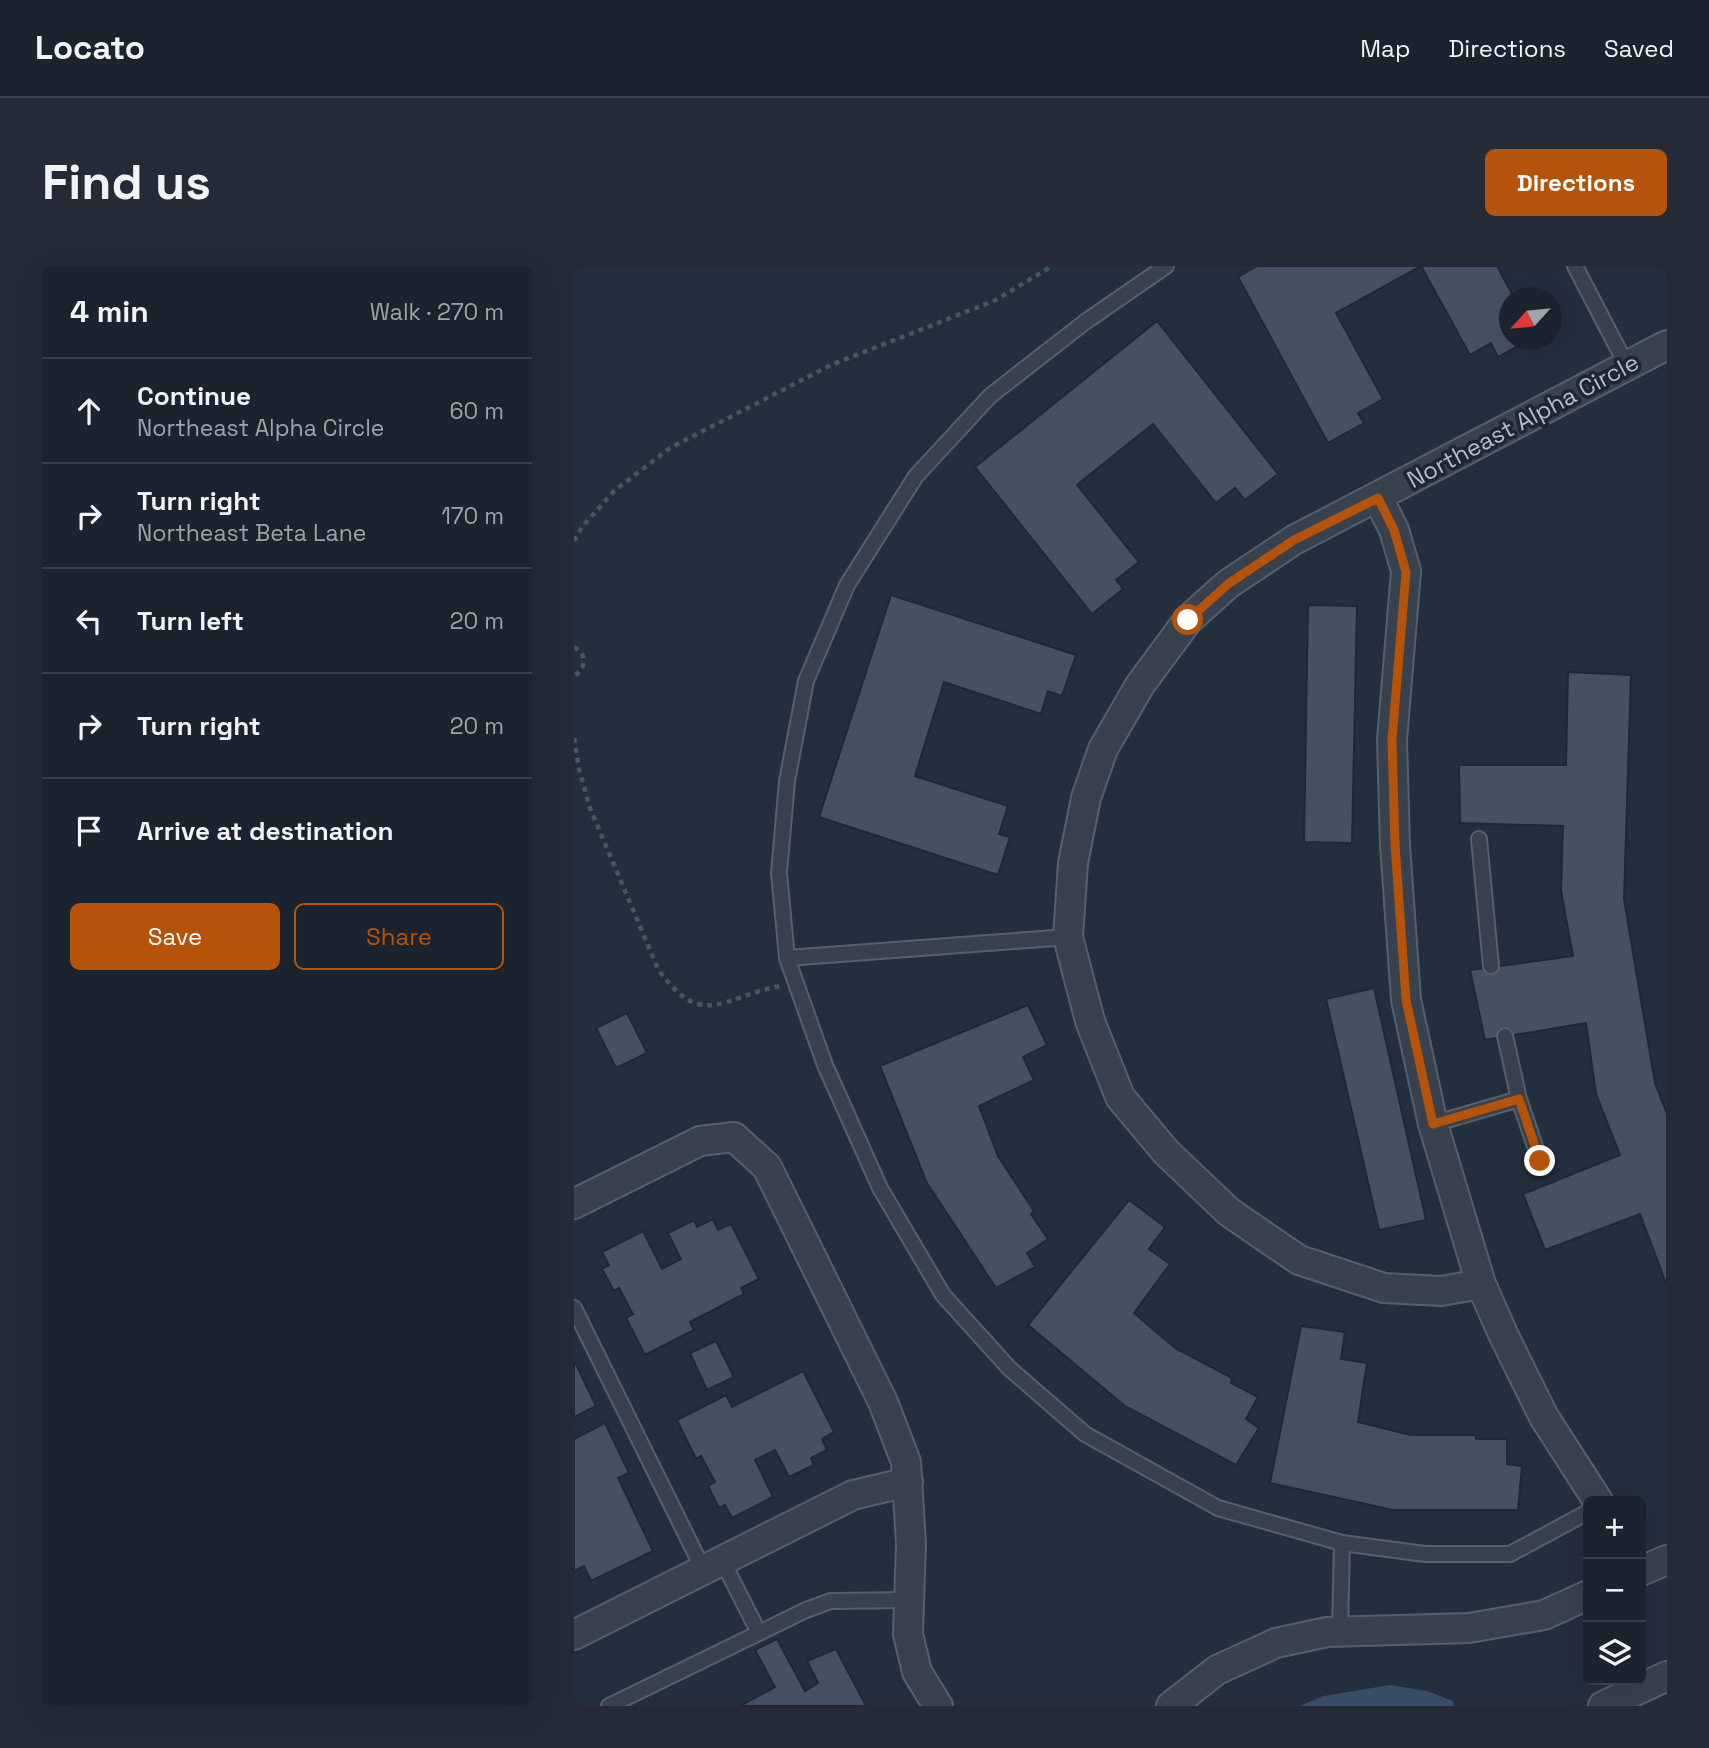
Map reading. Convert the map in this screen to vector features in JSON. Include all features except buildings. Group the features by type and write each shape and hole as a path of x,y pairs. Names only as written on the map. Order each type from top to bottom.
{"street":[{"name":"Northeast Alpha Circle","path":"1481,1284 1441,1291 1384,1288 1299,1260 1229,1212 1166,1152 1120,1097 1090,1021 1068,937 1073,863 1086,798 1103,749 1140,685 1188,620 1228,584 1294,540 1667,345"},
{"path":"1378,498 1394,530 1406,572 1392,740 1395,845 1406,1000 1433,1124 1481,1284 1544,1417 1595,1496"},
{"path":"574,1204 699,1141 734,1137 767,1167 883,1402 906,1462 911,1544 908,1634 917,1672 938,1706"},
{"path":"574,1635 853,1495 908,1482"},
{"path":"1171,1706 1217,1670 1276,1643 1327,1632 1469,1628 1544,1615 1583,1597"},
{"path":"1604,1706 1667,1676"}],"lane":[{"path":"1166,266 1085,322 990,396 916,476 847,585 806,681 787,781 779,873 787,958 825,1065 880,1188 943,1295 1010,1369 1085,1434 1218,1508 1342,1543 1425,1554 1510,1554 1583,1515"},
{"path":"1575,266 1627,366"},
{"path":"1479,839 1491,966"},
{"path":"787,958 1068,937"},
{"path":"1505,1036 1519,1099 1540,1161"},
{"path":"1433,1124 1519,1099"},
{"path":"574,1308 714,1567 759,1633"},
{"path":"1340,1631 1342,1543"},
{"path":"609,1706 806,1610 831,1601 908,1600"}],"path":[{"path":"574,541 582,527 614,491 670,448 831,365 996,300 1052,266"},
{"path":"574,647 580,650 584,660 582,670 574,676"},
{"path":"574,738 590,808 658,970 673,991 692,1004 713,1005 733,1001 758,990 796,983"}],"water":[{"path":"1390,1685 1427,1691 1453,1701 1454,1706 1299,1706 1324,1696"}],"route":[{"path":"1188,620 1228,584 1294,540 1378,498 1394,530 1406,572 1392,740 1395,845 1406,1000 1433,1124 1519,1099 1540,1161"}]}
